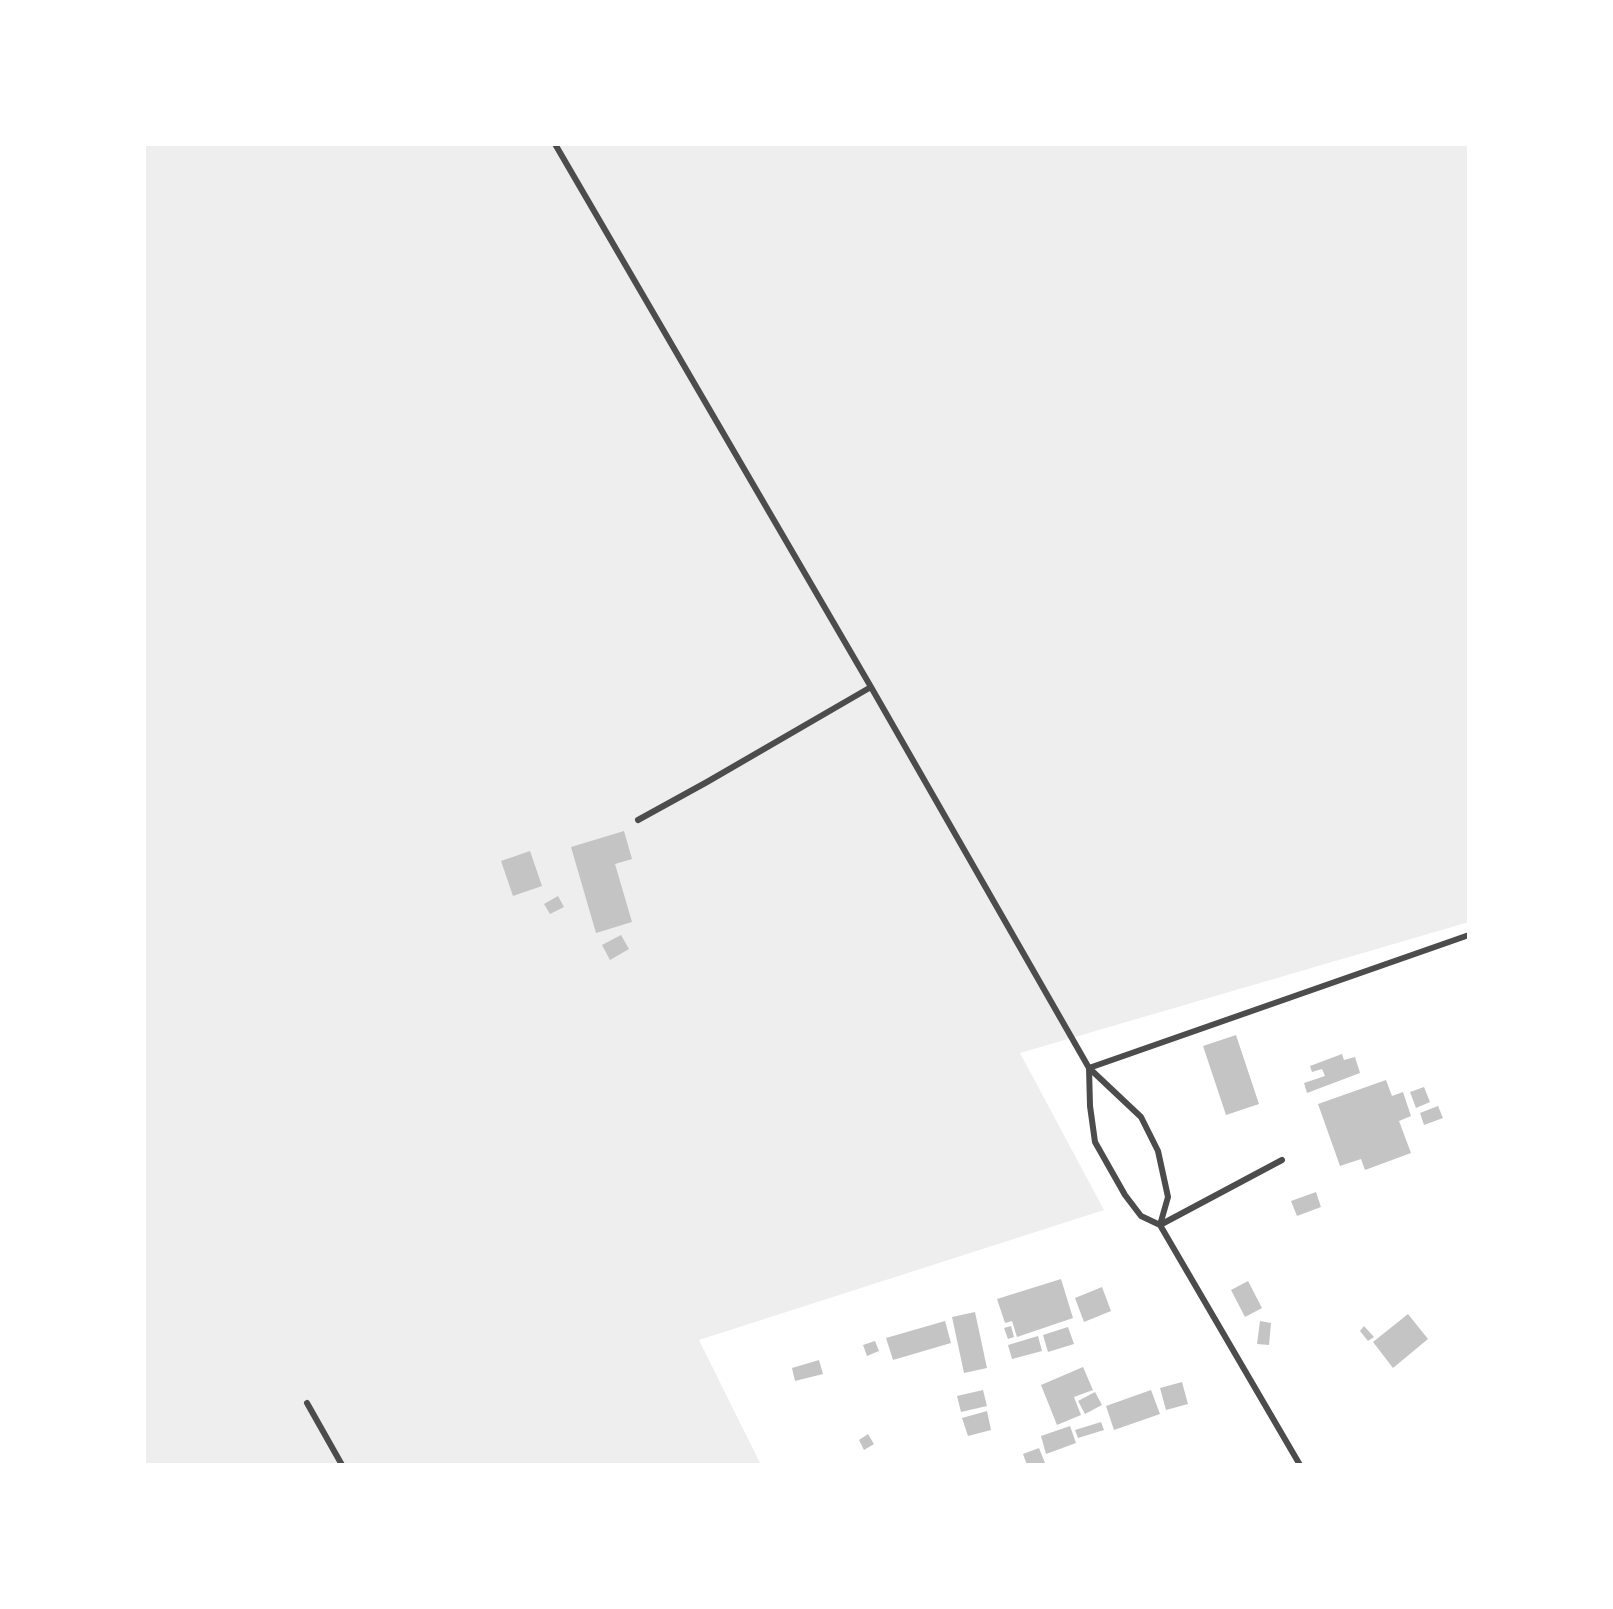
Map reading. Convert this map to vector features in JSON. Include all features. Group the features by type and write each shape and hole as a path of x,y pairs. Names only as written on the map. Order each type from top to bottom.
{"street":[{"path":"555,144 871,687 1089,1068 1141,1118 1158,1150 1168,1197 1160,1225"},
{"path":"638,820 871,687"},
{"path":"1089,1068 1469,935"},
{"path":"1089,1068 1090,1106 1095,1142 1125,1195 1141,1216 1160,1225 1300,1465"},
{"path":"1160,1225 1282,1160"},
{"path":"307,1403 342,1465"}],"shaded area":[{"path":"144,144 1469,144 1469,922 1020,1053 1104,1210 699,1340 761,1465 144,1465"}],"building":[{"path":"624,831 632,859 615,864 632,922 596,933 571,847"},
{"path":"530,851 542,886 513,896 501,861"},
{"path":"558,896 564,907 550,914 544,904"},
{"path":"621,935 629,949 610,960 602,945"},
{"path":"1236,1035 1259,1104 1226,1115 1203,1046"},
{"path":"1342,1054 1344,1060 1355,1057 1360,1073 1307,1093 1304,1083 1325,1076 1322,1069 1312,1072 1310,1066"},
{"path":"1386,1080 1392,1096 1403,1092 1411,1116 1399,1121 1411,1153 1365,1170 1361,1159 1340,1166 1318,1104"},
{"path":"1424,1087 1430,1102 1416,1108 1410,1092"},
{"path":"1438,1106 1443,1118 1424,1125 1420,1113"},
{"path":"1316,1192 1321,1207 1297,1216 1291,1201"},
{"path":"1061,1279 1073,1318 1017,1337 1012,1321 1005,1323 997,1299"},
{"path":"1248,1281 1262,1308 1245,1317 1231,1290"},
{"path":"1102,1287 1111,1311 1084,1322 1075,1298"},
{"path":"975,1312 987,1368 964,1373 952,1317"},
{"path":"1408,1314 1428,1339 1393,1368 1373,1342"},
{"path":"945,1321 951,1343 893,1360 886,1338"},
{"path":"1260,1321 1271,1323 1269,1345 1257,1344"},
{"path":"1011,1326 1014,1337 1008,1339 1004,1328"},
{"path":"1364,1326 1374,1337 1368,1341 1360,1331"},
{"path":"1068,1327 1074,1344 1048,1352 1043,1335"},
{"path":"1038,1336 1042,1351 1012,1359 1008,1345"},
{"path":"875,1341 879,1351 867,1356 863,1345"},
{"path":"819,1360 823,1374 795,1381 792,1368"},
{"path":"1083,1367 1093,1390 1074,1397 1081,1415 1057,1425 1041,1385"},
{"path":"1182,1382 1188,1404 1166,1410 1160,1388"},
{"path":"983,1390 987,1406 961,1412 957,1396"},
{"path":"1151,1390 1160,1414 1114,1430 1106,1406"},
{"path":"1095,1392 1102,1405 1085,1414 1078,1401"},
{"path":"987,1411 991,1430 968,1436 962,1418"},
{"path":"1101,1422 1104,1430 1078,1438 1075,1430"},
{"path":"1070,1426 1076,1443 1046,1454 1041,1436"},
{"path":"868,1434 874,1444 864,1450 859,1440"},
{"path":"1039,1448 1045,1463 1027,1465 1023,1454"}]}
